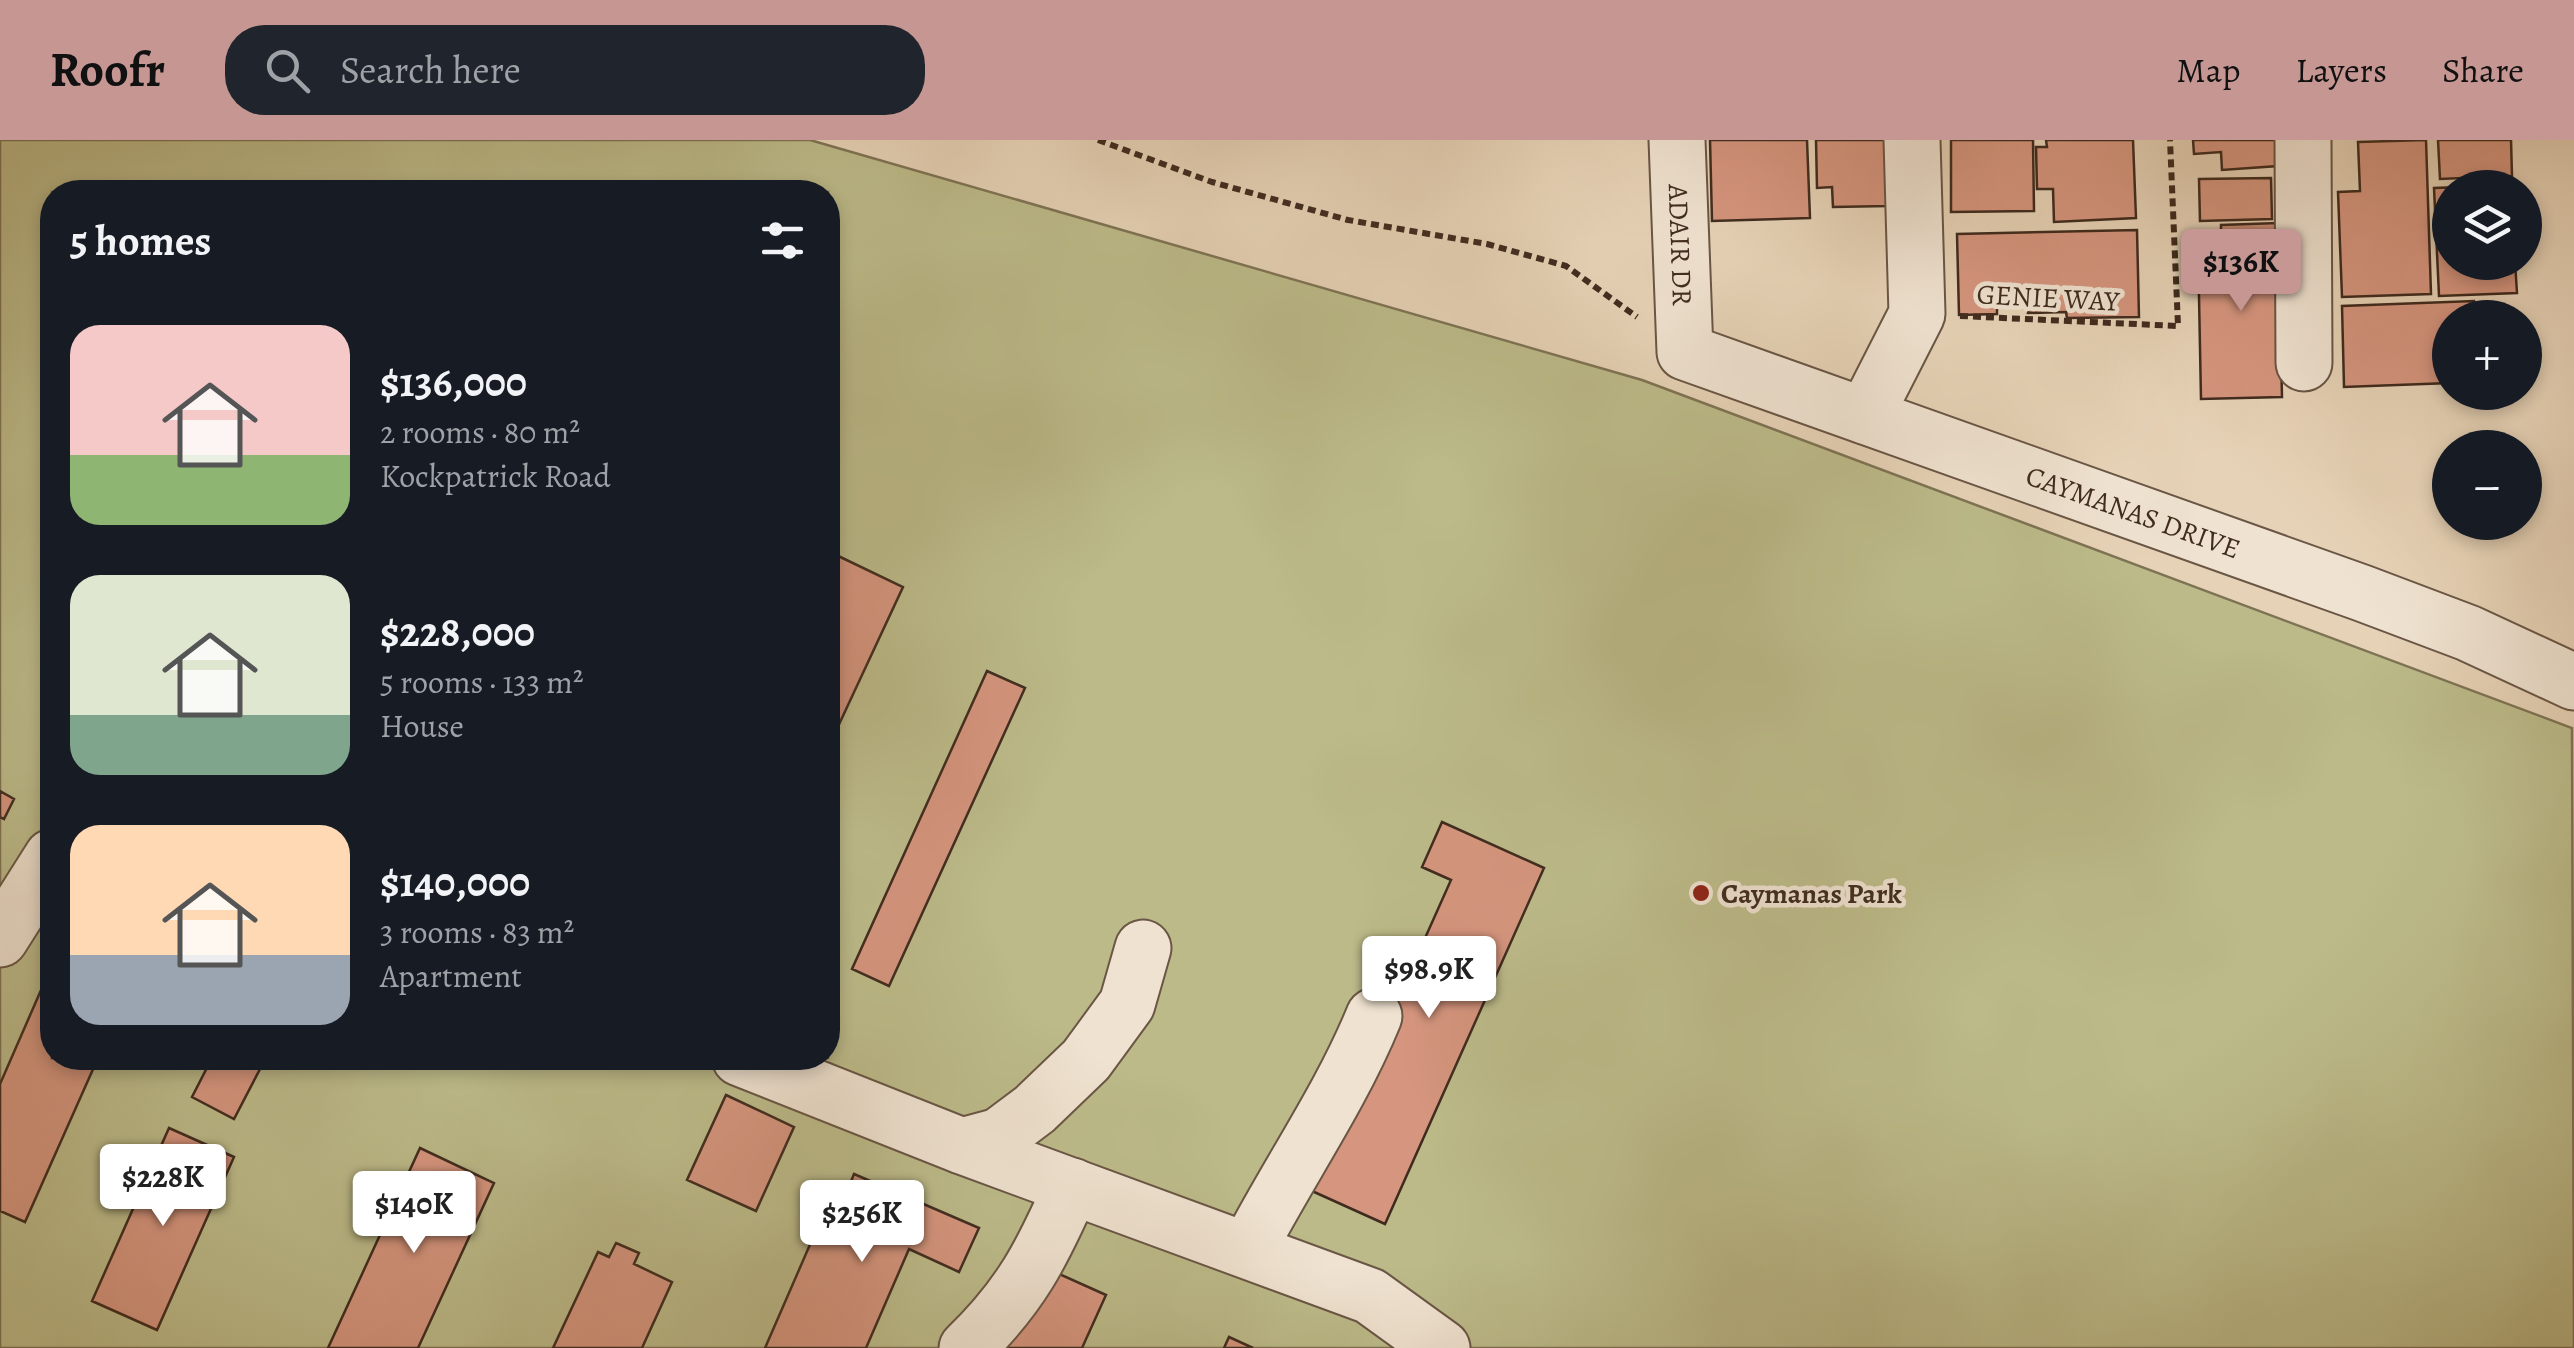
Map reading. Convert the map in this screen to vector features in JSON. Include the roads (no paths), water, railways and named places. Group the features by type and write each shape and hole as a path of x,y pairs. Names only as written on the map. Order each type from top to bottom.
{"street":[{"name":"ADAIR DR","path":"1677,140 1685,352"},
{"path":"1866,416 1917,314 1912,140"},
{"path":"2303,140 2304,363"},
{"name":"CAYMANAS DRIVE","path":"1685,352 2362,592 2468,633 2574,682"},
{"path":"0,939 40,877"},
{"path":"962,1146 999,1136 1035,1109 1086,1060 1126,1004 1142,948"},
{"path":"1248,1250 1279,1190 1322,1124 1374,1016"},
{"path":"770,1070 962,1146 1370,1296 1442,1348"},
{"path":"967,1348 1006,1310 1043,1253 1072,1186"}],"place":[{"name":"Caymanas Park","path":"1701,893"}]}
